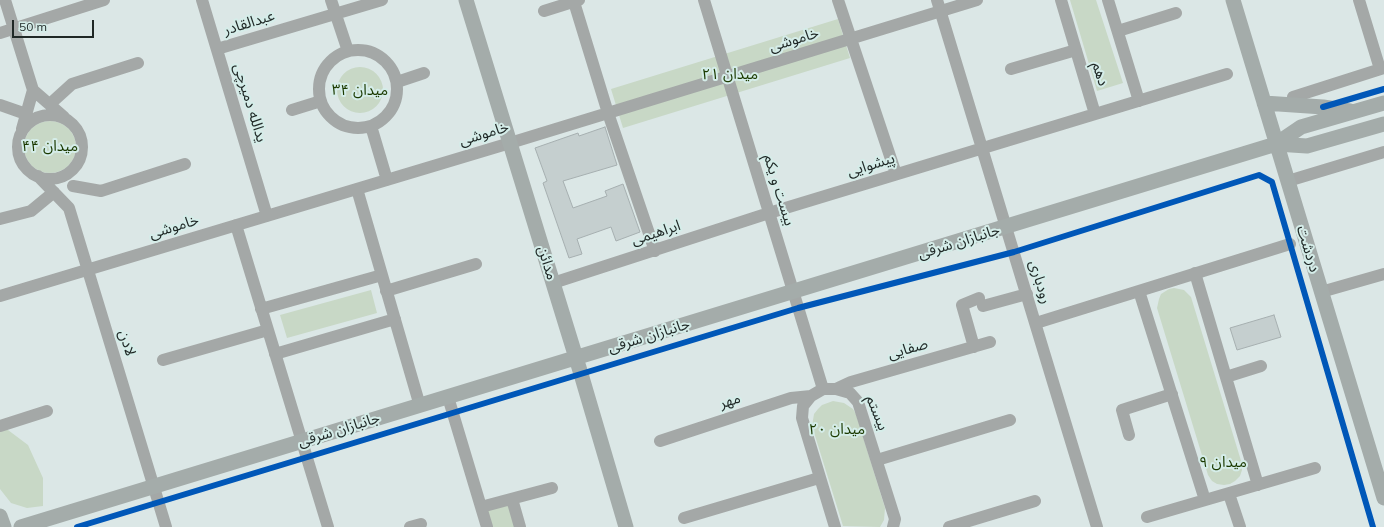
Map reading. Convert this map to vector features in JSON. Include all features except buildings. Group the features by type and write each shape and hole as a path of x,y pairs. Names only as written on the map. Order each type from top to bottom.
{"main road":[{"name":"مدائن","path":"466,0 576,358 626,527"},
{"name":"دردشت","path":"1234,0 1276,144 1384,498"},
{"path":"1264,103 1323,107 1355,112"},
{"path":"1276,144 1302,127 1384,103"},
{"path":"1276,144 1307,146 1384,124"},
{"name":"جانبازان شرقی","path":"21,527 1276,144"},
{"path":"0,516 4,527"}],"street":[{"path":"5,0 33,90 74,124 80,134 83,144 77,165 69,208"},
{"path":"0,33 104,0"},
{"name":"یدالله دمیرچی","path":"202,0 268,216"},
{"path":"331,0 348,51"},
{"name":"عبدالقادر","path":"217,49 382,0"},
{"name":"بیست و یکم","path":"704,0 823,389"},
{"path":"838,0 896,174"},
{"name":"خاموشی","path":"0,296 852,39 939,6 977,0"},
{"name":"دهم","path":"1061,0 1095,114"},
{"path":"1108,0 1139,101"},
{"path":"1294,97 1382,68 1359,0"},
{"path":"544,11 577,1 608,113 654,250"},
{"name":"رودباری","path":"939,6 1098,527"},
{"path":"1118,31 1176,13"},
{"path":"361,50 373,53 384,60 392,70 397,82 397,93 392,109 380,121 371,126 358,128 346,126 335,121 326,112 321,101 319,89 321,76 327,65 336,56 348,51 361,50"},
{"path":"1012,69 1076,50"},
{"path":"50,104 72,84 138,63"},
{"path":"397,82 424,73"},
{"path":"1095,114 1226,74"},
{"path":"33,90 18,145 19,155 23,164 30,172 49,179 60,177 69,173 77,165"},
{"path":"292,110 321,101"},
{"path":"0,105 26,114"},
{"path":"20,136 27,124 38,117 47,114 65,118"},
{"name":"پیشوایی","path":"769,213 1095,114"},
{"path":"371,126 386,180"},
{"path":"1288,181 1384,152"},
{"path":"73,186 102,191 185,164"},
{"path":"38,176 69,208"},
{"path":"357,189 420,406"},
{"path":"0,219 31,211 54,192"},
{"name":"لادن","path":"69,208 166,527"},
{"name":"ابراهیمی","path":"553,284 769,213"},
{"path":"236,225 328,527"},
{"path":"1036,323 1290,244"},
{"path":"386,291 476,264"},
{"path":"1195,273 1258,485"},
{"path":"1322,292 1384,274"},
{"path":"262,309 382,275"},
{"path":"1139,291 1205,500"},
{"path":"974,347 962,305 1027,294"},
{"path":"275,354 394,318"},
{"path":"163,360 268,330"},
{"name":"صفایی","path":"836,389 851,382 990,342"},
{"path":"1226,377 1261,366"},
{"path":"823,389 811,396 803,406 802,418 835,527"},
{"name":"بیستم","path":"823,389 836,389 850,393 858,402 895,519 893,527"},
{"path":"1129,435 1122,410 1172,394"},
{"name":"مهر","path":"660,441 791,398 811,396"},
{"path":"448,397 488,527"},
{"path":"0,426 47,411"},
{"path":"877,460 1010,420"},
{"path":"1147,517 1315,468"},
{"path":"684,518 819,478"},
{"path":"481,507 552,488"},
{"path":"1229,494 1240,527"},
{"path":"512,499 520,527"},
{"path":"949,527 1035,501"}],"green space":[{"path":"1070,0 1096,0 1123,83 1097,91"},
{"name":"میدان ۲۱","path":"838,19 850,58 623,128 611,89"},
{"name":"میدان ۳۴","path":"360,67 373,71 379,77 383,90 379,103 373,109 360,113 347,109 341,103 337,90 341,77 347,71"},
{"name":"میدان ۴۴","path":"50,121 60,123 68,129 74,137 76,147 74,157 68,165 60,171 50,173 40,171 32,165 26,157 24,147 26,137 32,129 40,123"},
{"name":"میدان ۹","path":"1174,288 1184,290 1191,297 1242,464 1240,476 1230,484 1217,484 1212,481 1208,475 1157,308 1161,294"},
{"path":"371,290 377,313 287,338 280,315"},
{"name":"میدان ۲۰","path":"833,401 844,403 853,409 856,414 885,508 884,520 880,527 843,526 812,426 814,414 818,409 822,405"},
{"path":"0,424 28,445 43,478 43,506 27,508 11,503 0,489"},
{"path":"509,502 517,527 490,527 485,509"}],"cycle path":[{"path":"1323,107 1384,89"},
{"path":"77,527 798,308 1014,252 1259,175 1272,182 1373,527"}]}
